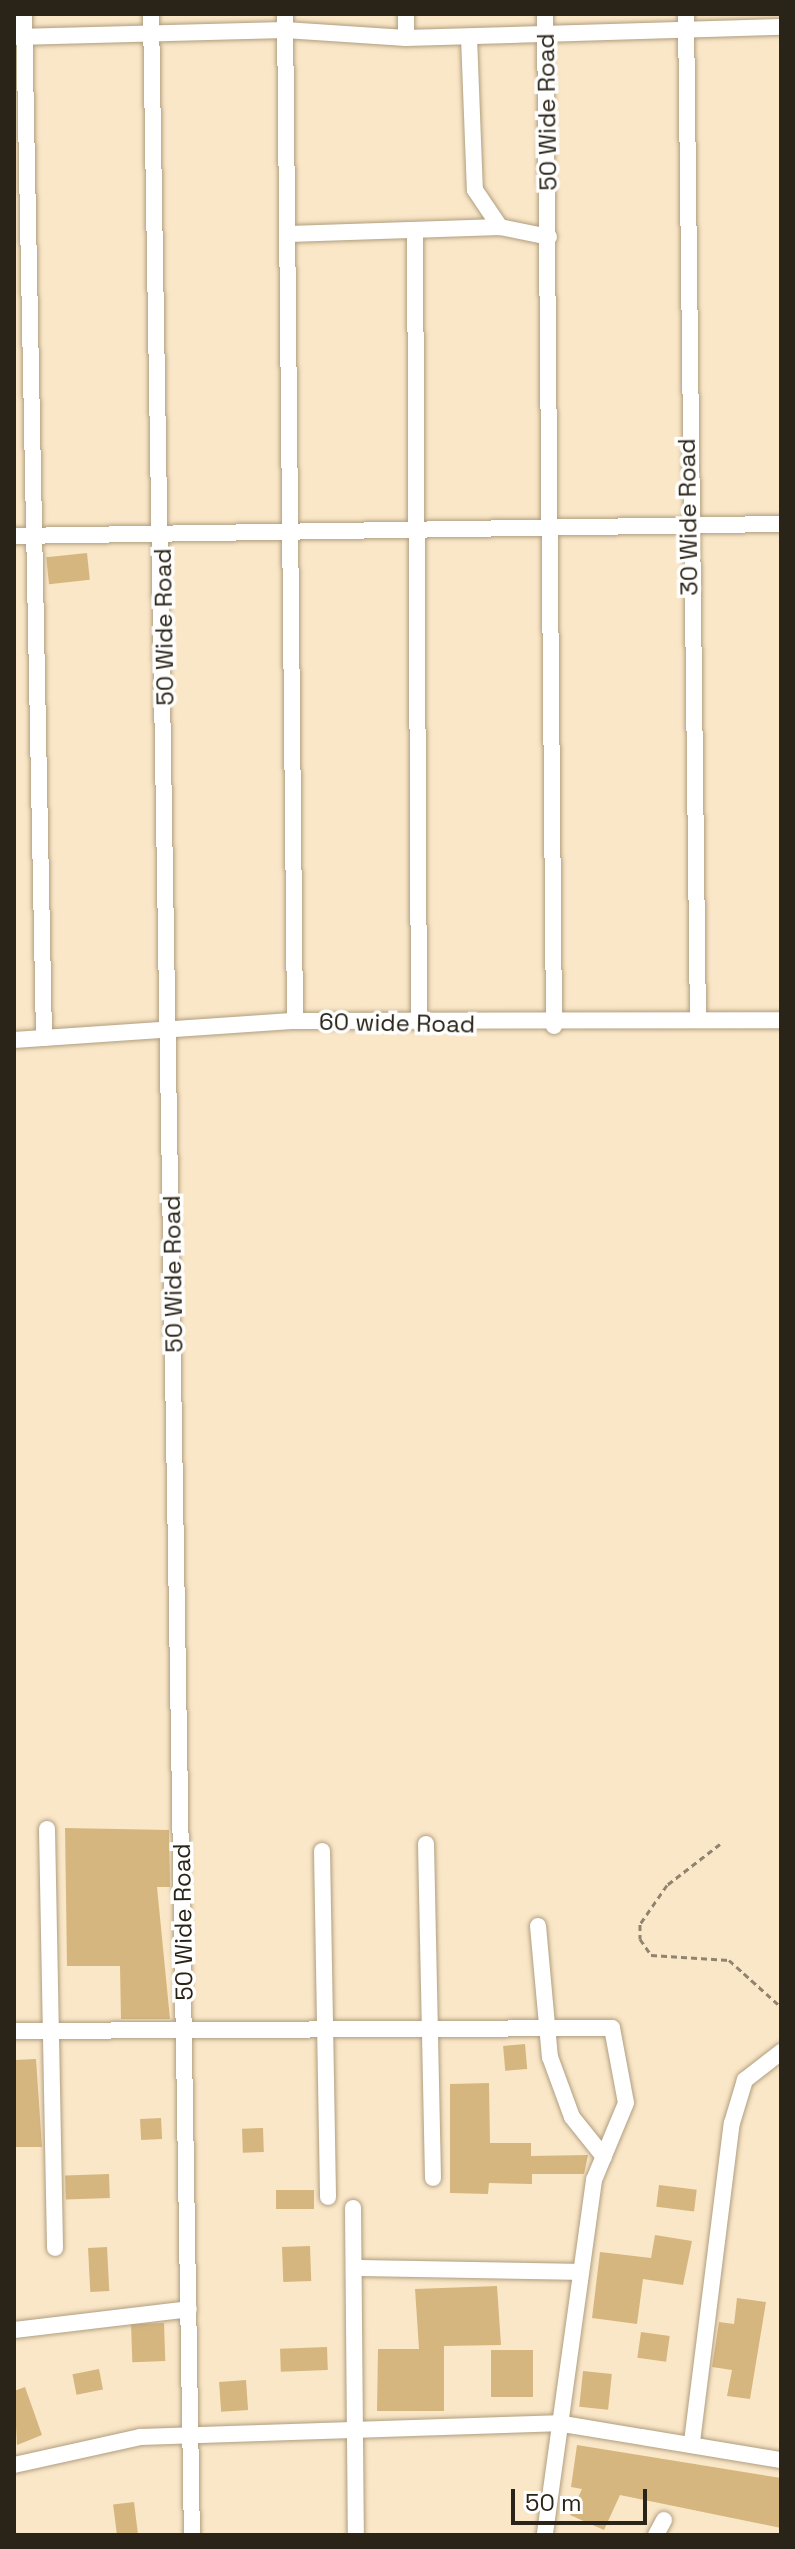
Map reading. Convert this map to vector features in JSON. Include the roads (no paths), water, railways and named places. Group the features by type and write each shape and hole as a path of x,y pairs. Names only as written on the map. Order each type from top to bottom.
{"street":[{"path":"24,14 19,37 38,536 44,1038"},
{"name":"50 Wide Road","path":"151,14 163,537 192,2535"},
{"path":"406,14 406,38"},
{"name":"50 Wide Road","path":"545,14 554,1026"},
{"path":"19,37 151,33 285,22 406,38 545,35 686,22 781,27"},
{"path":"285,22 295,1021"},
{"name":"30 Wide Road","path":"686,22 687,527 698,1019"},
{"path":"469,37 475,190 500,227"},
{"path":"289,234 500,227 549,237"},
{"path":"415,231 419,1023"},
{"path":"14,536 163,537 781,524"},
{"name":"60 wide Road","path":"14,1040 295,1021 554,1026 698,1019 781,1020"},
{"path":"47,1829 55,2248"},
{"path":"426,1844 433,2178"},
{"path":"322,1851 328,2197"},
{"path":"538,1926 544,2027 572,2117 604,2157"},
{"path":"14,2031 431,2032 544,2027 612,2028 626,2103 604,2157 578,2272 545,2535"},
{"path":"692,2442 734,2112 745,2080 781,2052"},
{"path":"353,2208 356,2535"},
{"path":"354,2268 578,2272"},
{"path":"14,2330 189,2309"},
{"path":"14,2465 69,2447 190,2434 355,2426 557,2423 692,2442 781,2460"},
{"path":"656,2535 664,2520"}]}
